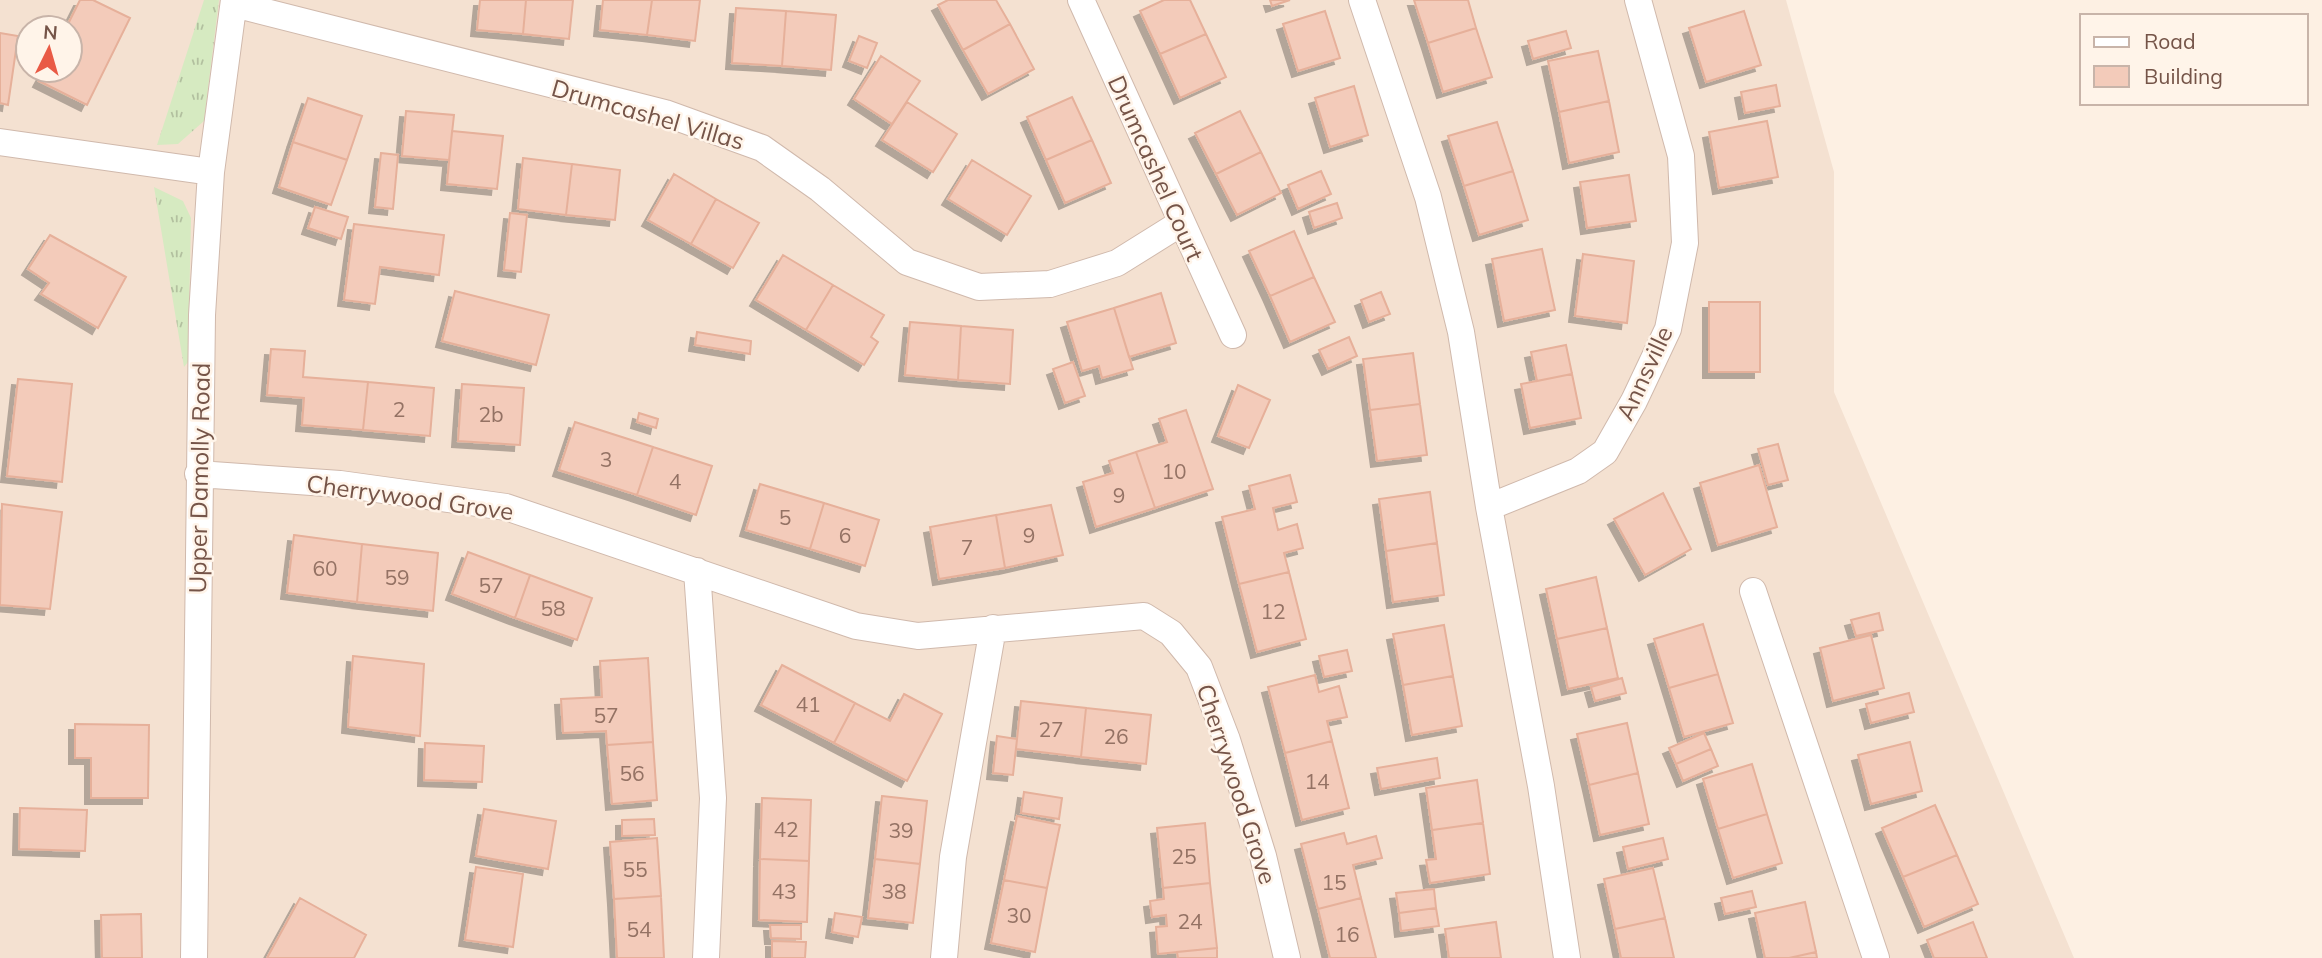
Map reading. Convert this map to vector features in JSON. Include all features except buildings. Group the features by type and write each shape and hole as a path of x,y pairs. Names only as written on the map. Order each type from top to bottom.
{"street":[{"name":"Drumcashel Court","path":"1081,0 1233,335"},
{"path":"1362,0 1428,197 1461,332 1489,507 1541,786 1567,958"},
{"name":"Annsville","path":"1489,507 1578,471 1605,452 1634,401 1668,329 1685,243 1681,156 1638,0"},
{"name":"Drumcashel Villas","path":"234,2 665,113 762,148 820,189 907,262 979,286 1050,284 1117,263 1181,223"},
{"name":"Upper Damolly Road","path":"194,958 202,315 211,172 234,2"},
{"path":"0,142 211,172"},
{"name":"Cherrywood Grove","path":"198,474 340,484 506,507 856,626 919,636 1144,617 1171,633 1199,667 1227,740 1263,856 1287,958"},
{"path":"697,571 713,798 706,958"},
{"path":"1753,591 1876,958"},
{"path":"944,958 953,858 993,628"}],"shaded area":[{"path":"0,0 1786,0 1834,172 1834,392 2074,958 0,958"}],"green space":[{"path":"204,0 219,0 204,121 178,144 157,145"},
{"path":"154,187 183,201 191,218 188,362 184,367"}]}
